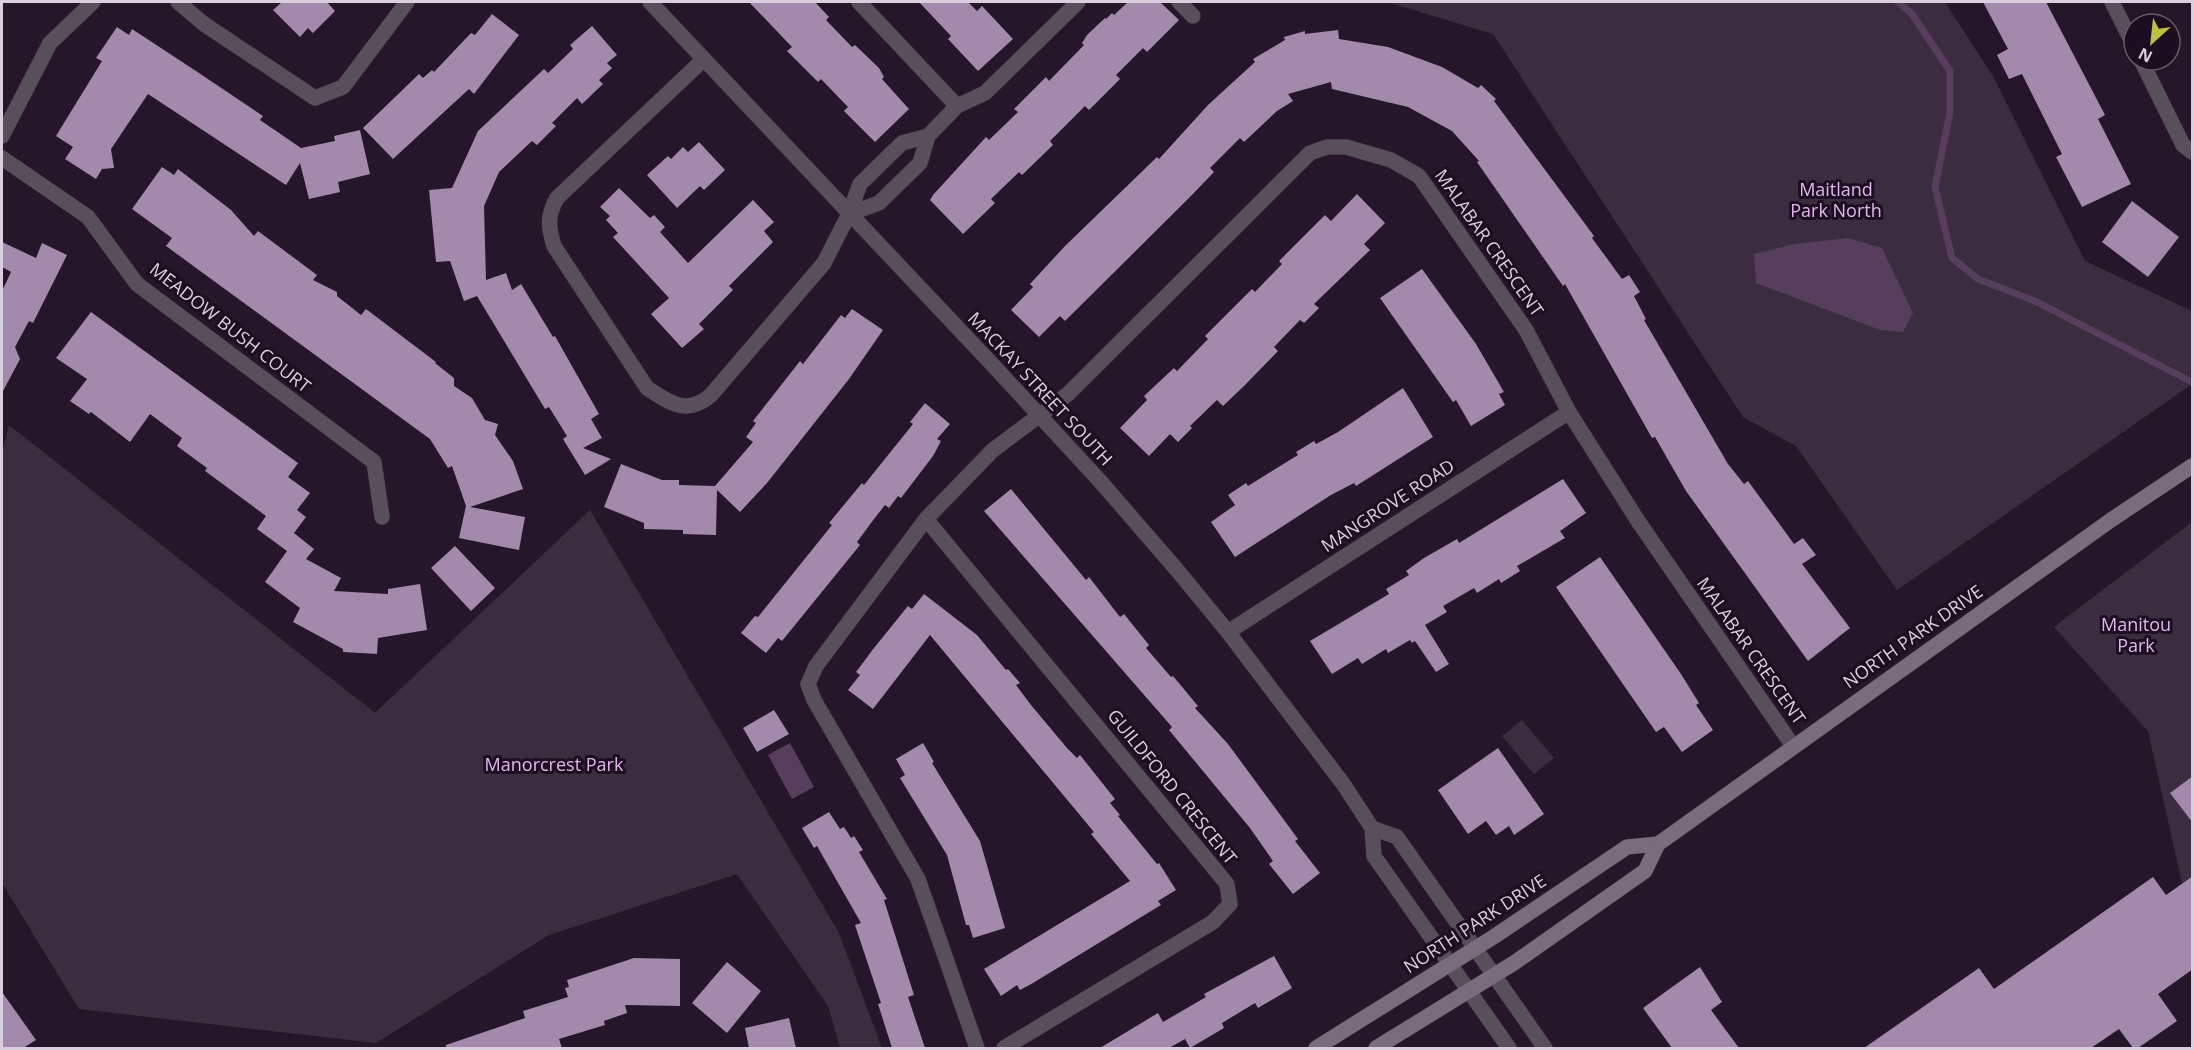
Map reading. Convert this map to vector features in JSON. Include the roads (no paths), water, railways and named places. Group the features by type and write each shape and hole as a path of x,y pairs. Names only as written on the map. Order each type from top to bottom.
{"main road":[{"name":"NORTH PARK DRIVE","path":"1376,1048 1470,992 1645,871 1658,844 2111,520 2193,466"},
{"name":"NORTH PARK DRIVE","path":"1316,1048 1475,949 1627,847 1658,844"}],"street":[{"path":"2,136 50,43 93,2"},
{"path":"178,2 204,24 315,98 343,87 406,2"},
{"name":"MACKAY STREET SOUTH","path":"650,2 1100,481 1228,632 1344,785 1372,828 1374,856 1509,1048"},
{"path":"859,2 957,106"},
{"path":"849,214 879,203 920,163 928,136 957,106 985,93 1078,2"},
{"path":"1179,2 1193,16"},
{"path":"2112,2 2122,22"},
{"path":"703,60 557,198 549,212 548,226 554,246 647,388 666,401 686,407 701,404 711,395 824,262 849,214 860,184 902,143 928,136"},
{"path":"2147,72 2183,146 2193,152"},
{"name":"MALABAR CRESCENT","path":"1039,416 1068,394 1310,153 1328,147 1346,147 1391,160 1419,176 1526,330 1569,412 1638,521 1793,747"},
{"name":"MEADOW BUSH COURT","path":"2,158 88,217 137,284 374,462 382,517"},
{"name":"MANGROVE ROAD","path":"1228,632 1569,412"},
{"path":"977,1048 918,879 814,700 808,684 816,666 926,519 993,450 1039,416"},
{"name":"GUILDFORD CRESCENT","path":"926,519 1227,884 1230,904 1213,922 1004,1048"},
{"path":"1372,828 1397,837 1545,1048"}],"waterway":[{"path":"1898,2 1912,14 1950,71 1950,112 1935,187 1952,258 1978,279 2037,302 2192,382"}],"park label":[{"name":"Maitland Park North","path":"1836,200"},
{"name":"Manitou Park","path":"2136,635"},
{"name":"Manorcrest Park","path":"554,765"}]}
